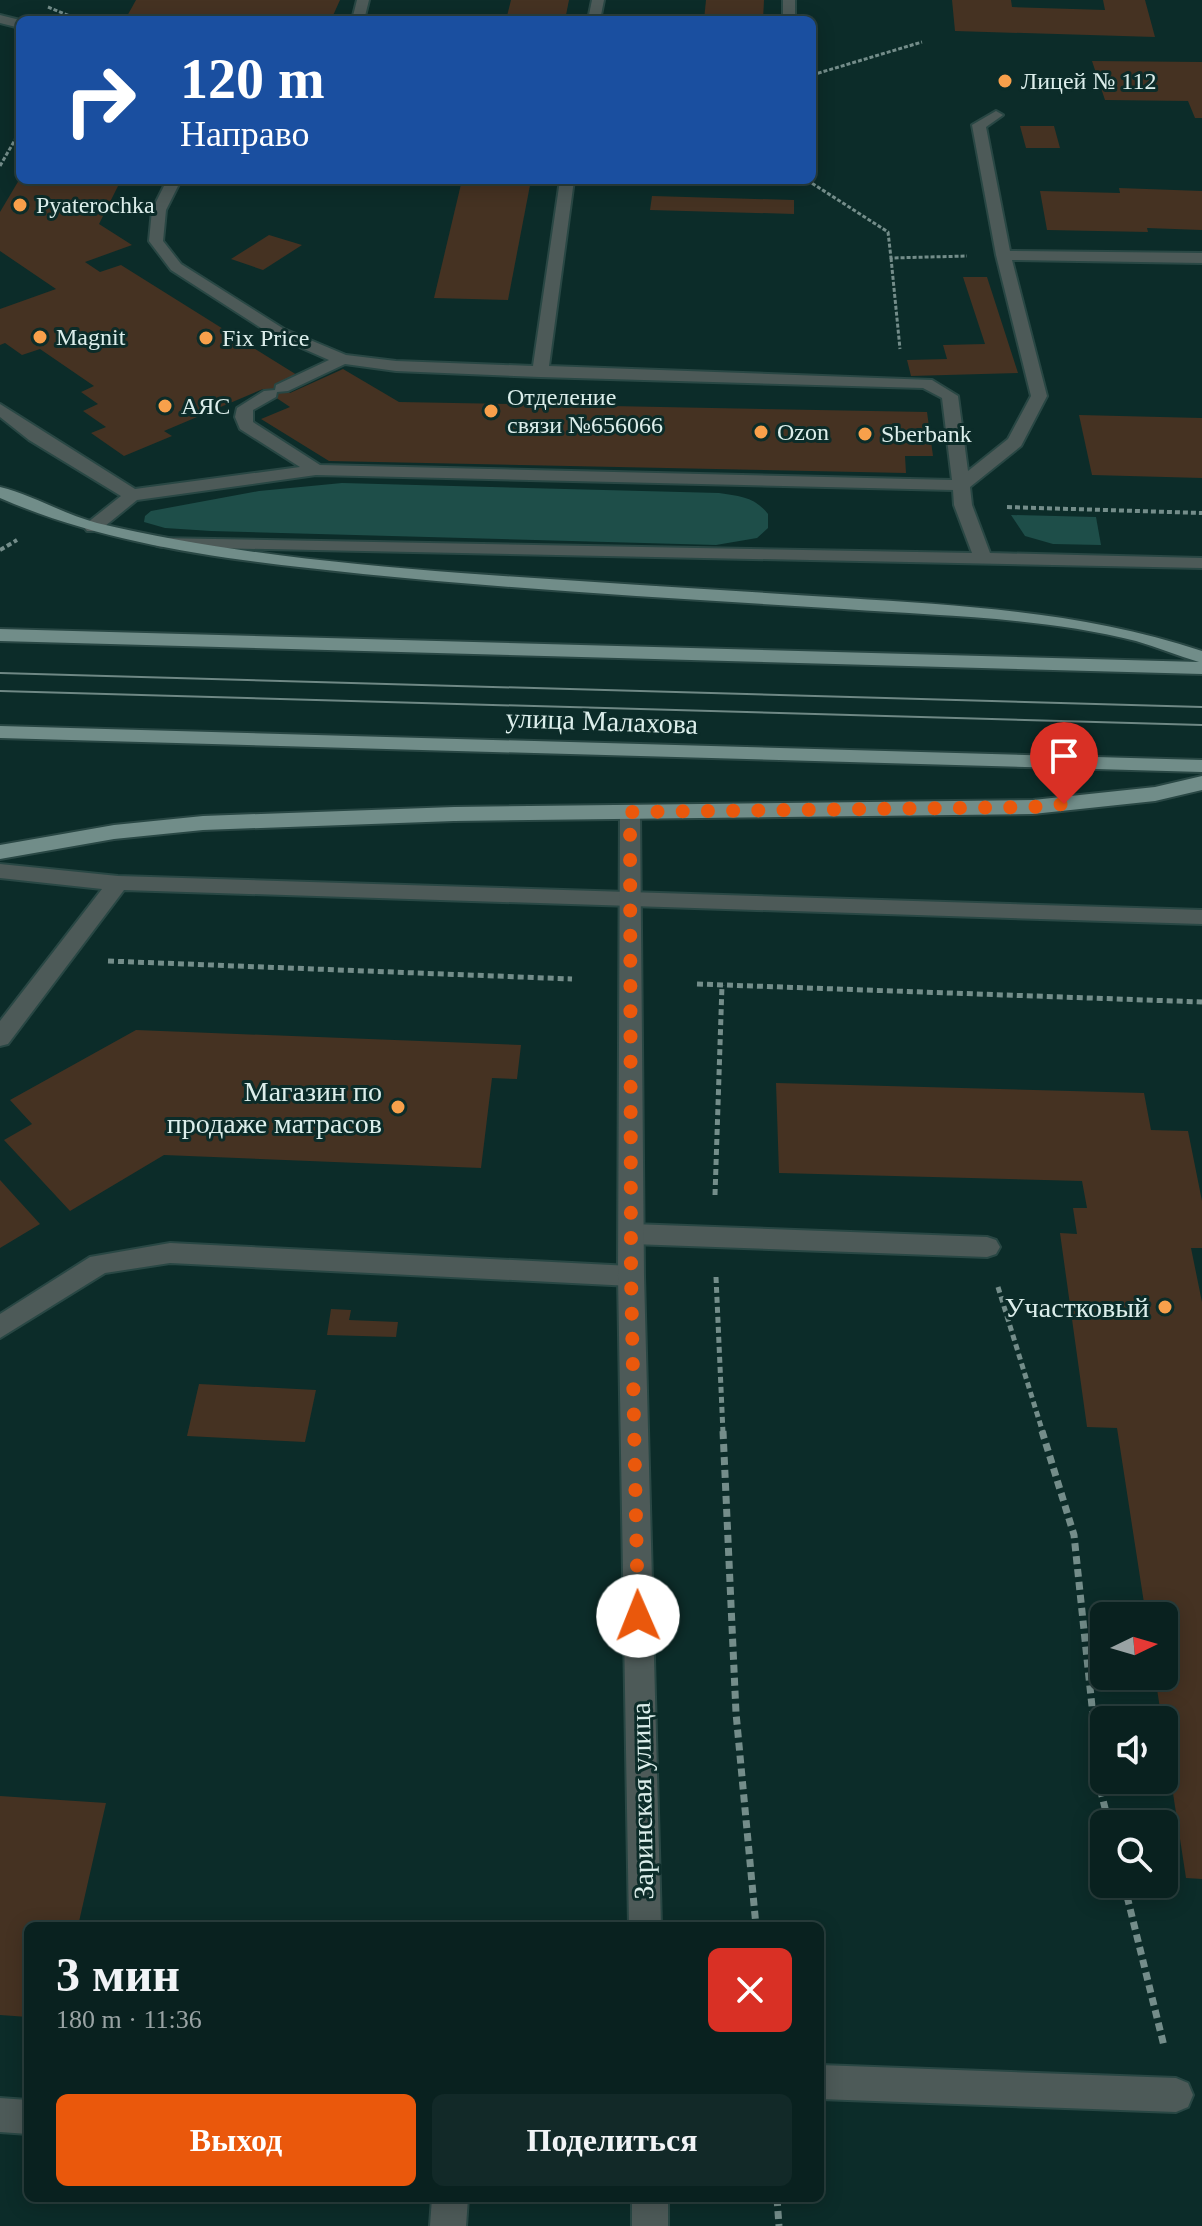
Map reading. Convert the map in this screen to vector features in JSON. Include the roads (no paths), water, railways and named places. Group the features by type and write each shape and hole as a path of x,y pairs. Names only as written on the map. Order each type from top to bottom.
{"main road":[{"path":"0,492 58,517 93,527 163,542 293,561 458,578 1013,615 1139,636 1202,657"},
{"path":"0,635 1202,668"},
{"name":"улица Малахова","path":"0,732 1202,766"},
{"path":"0,852 114,832 203,823 630,812 1033,807 1155,794 1202,783"}],"street":[{"path":"0,36 9,22"},
{"path":"93,527 132,495 316,470 961,485 1015,442 1039,396 1003,255 979,125 996,115"},
{"path":"172,184 159,210 156,241 176,267 278,332 343,359 396,366 540,372 926,383 950,396 963,505 983,558"},
{"path":"540,372 566,184"},
{"path":"1003,255 1202,258"},
{"path":"316,470 246,425 243,417 245,408 343,359"},
{"path":"0,409 35,436 132,495"},
{"path":"163,542 1202,563"},
{"name":"Заринская улица","path":"630,812 631,1276 645,1922"},
{"path":"0,871 118,883 1202,917"},
{"path":"0,1038 118,883"},
{"path":"632,1234 987,1247"},
{"path":"0,1327 99,1264 170,1253 631,1276"},
{"path":"824,2082 1176,2095"},
{"path":"0,2115 24,2117"},
{"path":"448,2226 450,2202"},
{"path":"650,2202 650,2226"}],"tram line":[{"path":"0,673 1202,707"},
{"path":"0,691 1202,725"}],"place":[{"name":"Лицей № 112","path":"1005,81"},
{"name":"Pyaterochka","path":"20,205"},
{"name":"Magnit","path":"40,337"},
{"name":"Fix Price","path":"206,338"},
{"name":"АЯС","path":"165,406"},
{"name":"Отделение связи №656066","path":"491,411"},
{"name":"Ozon","path":"761,432"},
{"name":"Sberbank","path":"865,434"},
{"name":"Магазин по продаже матрасов","path":"398,1107"},
{"name":"Участковый","path":"1165,1307"}]}
